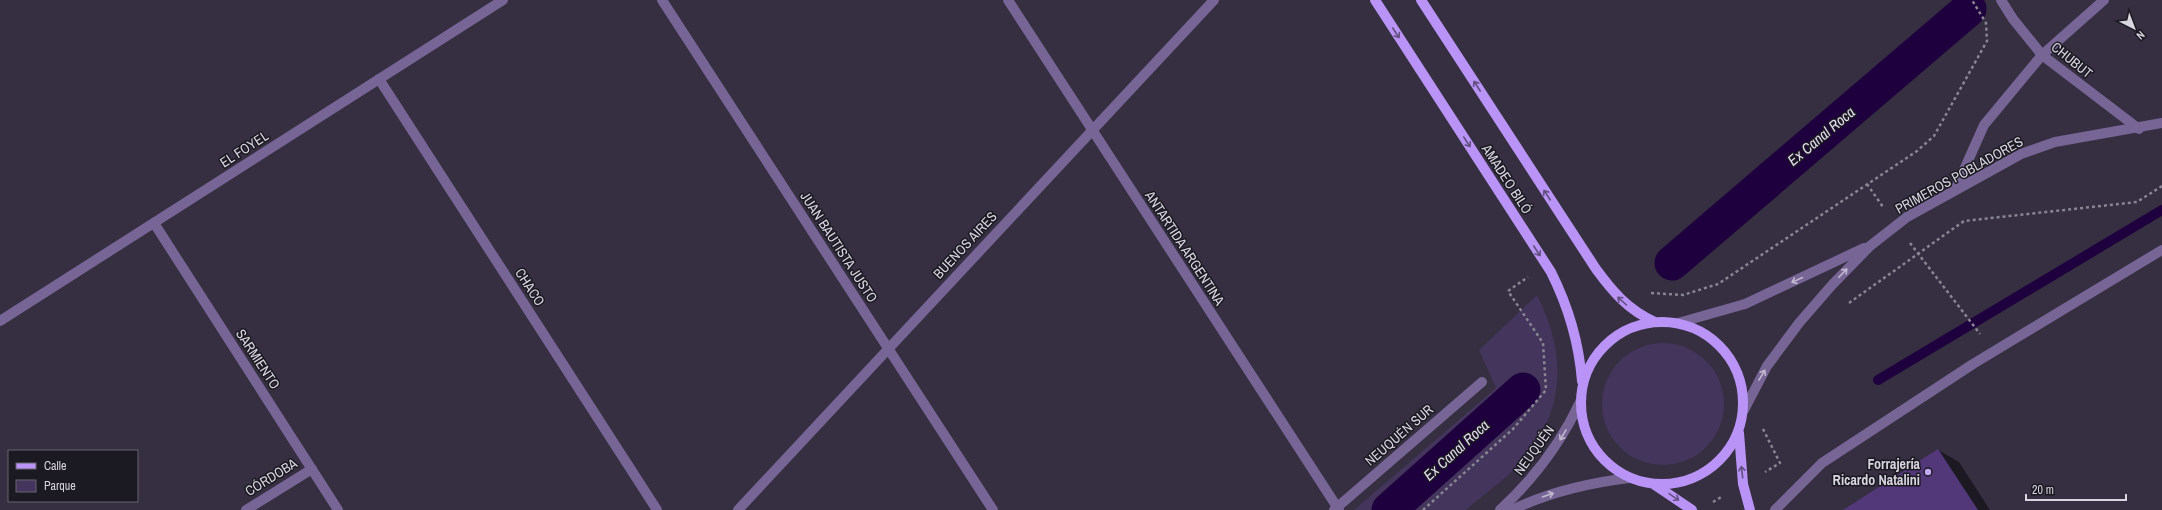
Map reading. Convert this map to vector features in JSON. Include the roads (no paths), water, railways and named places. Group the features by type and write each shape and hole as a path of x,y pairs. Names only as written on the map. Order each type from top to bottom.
{"main road":[{"name":"AMADEO BILÓ","path":"1375,0 1546,264 1560,291 1569,313 1580,362 1583,387"},
{"name":"AMADEO BILÓ","path":"1421,0 1596,269 1620,300 1640,315 1655,322"},
{"path":"1692,510 1655,485 1629,478 1615,470 1593,446 1586,432 1581,400 1588,370 1608,342 1638,325 1655,322 1678,323 1701,331 1720,345 1734,364 1743,386 1744,410 1739,433 1743,484 1750,510"},
{"path":"1655,485 1681,483 1705,473 1725,455 1739,433"}],"street":[{"name":"EL FOYEL","path":"0,321 503,0"},
{"name":"JUAN BAUTISTA JUSTO","path":"662,0 993,510"},
{"name":"ANTARTIDA ARGENTINA","path":"1008,0 1337,509"},
{"name":"BUENOS AIRES","path":"738,510 1214,0"},
{"name":"CHUBUT","path":"2001,0 2013,19 2042,55 2139,129"},
{"path":"1955,190 1984,125 2042,55 2104,0"},
{"name":"CHACO","path":"379,79 657,510"},
{"name":"PRIMEROS POBLADORES","path":"1744,410 1756,385 1783,344 1832,285 1870,246 1897,225 1955,190 2022,154 2054,142 2139,129 2162,123"},
{"name":"SARMIENTO","path":"154,223 338,510"},
{"name":"PRIMEROS POBLADORES","path":"1678,323 1745,304 1870,246"},
{"path":"1776,510 1822,463 1973,364 2162,250"},
{"name":"NEUQUÉN SUR","path":"1337,509 1482,382"},
{"name":"NEUQUÉN","path":"1500,510 1533,478 1547,459 1571,422 1581,400"},
{"name":"CÓRDOBA","path":"246,510 312,469"},
{"path":"1512,510 1544,496 1573,487 1629,478"}],"waterway":[{"name":"Ex Canal Roca","path":"1672,263 1969,9"},
{"path":"1878,380 2162,210"},
{"name":"Ex Canal Roca","path":"1389,510 1523,390"}],"place":[{"name":"Forrajería Ricardo Natalini","path":"1928,472"}]}
